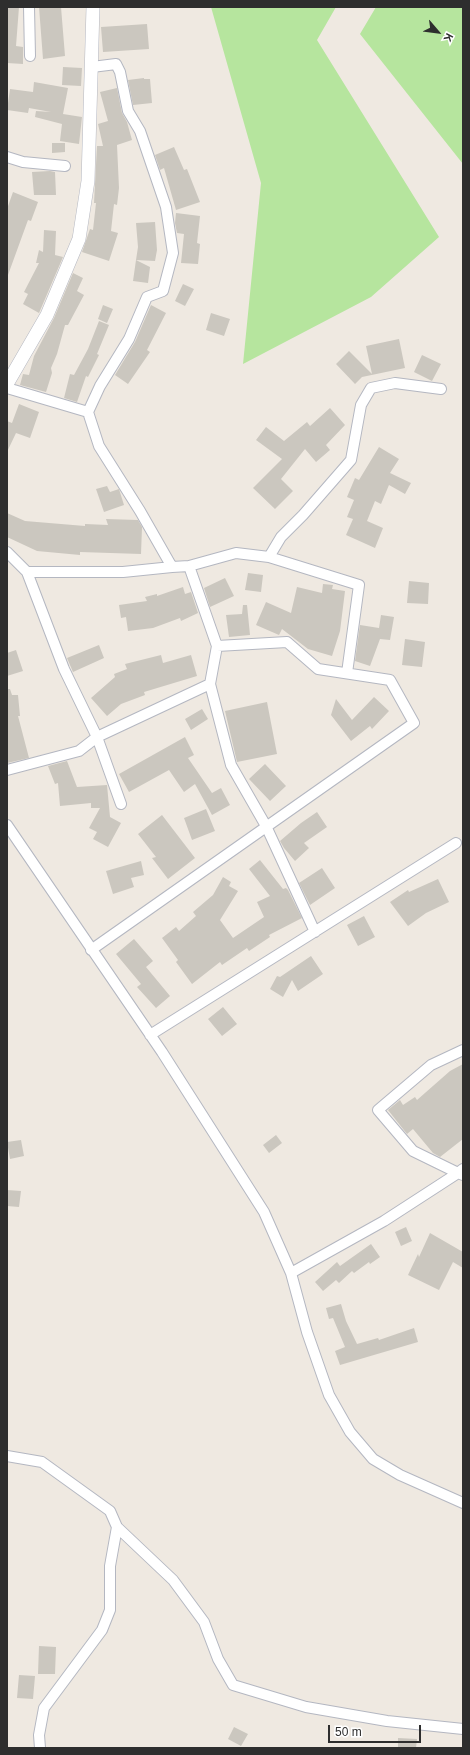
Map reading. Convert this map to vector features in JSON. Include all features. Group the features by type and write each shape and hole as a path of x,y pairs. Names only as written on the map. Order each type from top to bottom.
{"street":[{"path":"29,7 30,56"},
{"path":"7,384 47,315 79,239 88,180 93,7"},
{"path":"92,67 116,64 118,68 128,111 140,131 166,207 173,252 163,291 147,296 129,339 100,386 88,412 99,446 140,511 172,567"},
{"path":"7,157 23,162 65,166"},
{"path":"269,558 282,537 351,460 361,404 371,388 395,383 441,389"},
{"path":"7,388 88,412"},
{"path":"7,552 27,572 64,669 97,737 121,804"},
{"path":"27,572 123,572 189,566 236,553 269,558 359,585 347,673"},
{"path":"189,566 217,646 210,684 231,766 266,826 315,932"},
{"path":"91,950 414,723 390,680 318,669 287,642 217,646"},
{"path":"7,770 79,751 97,737 210,684"},
{"path":"7,825 150,1035 264,1212 291,1273 307,1332 329,1395 350,1432 373,1459 400,1475 463,1504"},
{"path":"150,1035 456,843"},
{"path":"461,1172 413,1151 378,1110 431,1065 463,1050"},
{"path":"291,1273 384,1222 461,1172"},
{"path":"7,1456 42,1462 110,1510 117,1527 173,1580 204,1622 218,1659 233,1685 306,1707 387,1721 463,1729"},
{"path":"40,1748 39,1735 44,1708 102,1630 110,1610 110,1566 117,1527"}],"green space":[{"path":"211,7 336,7 317,40 439,237 371,297 243,364 261,183"},
{"path":"376,7 463,7 463,164 360,34"}],"building":[{"path":"7,7 19,7 16,46 23,47 23,64 7,63"},
{"path":"39,7 61,7 65,56 43,59"},
{"path":"147,24 149,49 103,52 101,27"},
{"path":"63,67 82,68 81,86 62,85"},
{"path":"144,78 150,79 152,103 133,105 128,80"},
{"path":"34,82 68,88 63,114 82,117 79,144 60,141 62,124 35,117 36,111 51,112 29,108 28,113 7,110 10,89 33,92"},
{"path":"117,88 122,113 127,122 132,140 117,145 119,188 117,205 114,204 111,231 118,233 109,261 82,252 90,229 93,230 96,203 94,203 97,146 103,146 98,124 108,121 100,92"},
{"path":"52,143 65,143 65,152 52,153"},
{"path":"174,147 184,170 187,169 200,202 176,210 164,168 160,170 155,155"},
{"path":"32,172 55,172 56,195 34,195"},
{"path":"13,192 38,202 31,221 28,220 7,275 7,209"},
{"path":"176,213 200,216 197,243 200,244 198,264 181,263 184,234 177,233 175,223"},
{"path":"155,222 157,250 155,261 136,260 138,247 136,223"},
{"path":"44,230 56,231 55,255 63,257 39,313 23,304 28,294 24,292 39,263 36,263 39,250 43,252"},
{"path":"136,260 150,267 148,283 133,281"},
{"path":"73,273 83,278 77,291 84,295 68,325 65,325 57,354 51,368 52,373 46,392 20,385 23,374 29,375 34,356 54,318"},
{"path":"183,284 194,289 185,306 175,301"},
{"path":"103,305 113,309 107,323 98,319"},
{"path":"151,305 166,313 147,350 150,352 128,384 115,375 135,342"},
{"path":"211,313 230,319 224,336 206,330"},
{"path":"99,321 109,325 97,354 99,355 88,377 86,376 77,402 64,398 70,374 74,375 88,349"},
{"path":"399,339 405,368 362,377 355,384 336,364 349,351 372,374 366,346"},
{"path":"422,355 441,364 432,381 414,372"},
{"path":"19,404 39,412 30,438 16,433 7,452 7,421 12,423"},
{"path":"330,408 345,425 326,445 330,450 316,462 305,449 281,479 293,491 275,509 253,488 282,459 256,440 266,427 284,441 307,422 310,426"},
{"path":"379,447 399,459 390,473 411,483 405,494 389,485 381,504 375,501 367,521 383,528 375,548 346,535 353,519 347,517 354,500 347,497 355,478 359,480"},
{"path":"107,486 110,492 119,489 124,505 104,512 96,489"},
{"path":"7,513 25,521 85,526 85,524 108,525 106,519 138,520 142,527 141,554 80,552 80,555 37,551 7,537"},
{"path":"248,573 263,575 261,592 245,590"},
{"path":"225,578 234,596 210,607 204,588"},
{"path":"409,581 429,583 428,604 407,603"},
{"path":"323,584 333,585 332,589 345,591 340,631 332,656 308,649 282,629 279,635 256,625 266,602 291,613 297,587 322,593"},
{"path":"183,587 185,594 191,592 198,613 181,621 180,618 153,628 128,631 126,617 121,618 119,605 147,601 145,597 157,594 157,596"},
{"path":"243,605 247,605 250,635 229,637 226,615 242,614"},
{"path":"381,615 394,617 390,640 380,639 370,666 355,661 360,625 379,628"},
{"path":"405,639 425,642 422,667 402,665"},
{"path":"99,645 104,658 73,672 67,658"},
{"path":"16,650 23,671 7,676 7,653"},
{"path":"161,655 163,663 191,655 197,676 144,692 145,695 121,704 107,716 91,698 115,677 114,674 127,669 125,664"},
{"path":"7,689 10,689 12,695 18,695 20,716 18,716 29,758 7,763"},
{"path":"374,697 389,711 372,729 370,726 351,741 331,715 336,699 352,720"},
{"path":"267,702 277,754 237,762 225,711"},
{"path":"202,709 208,719 191,730 185,719"},
{"path":"185,737 194,755 188,758 212,793 221,788 230,805 212,815 195,784 184,792 169,770 129,792 119,774"},
{"path":"67,761 77,787 107,785 110,817 121,823 108,847 93,839 97,832 89,828 100,808 91,808 91,803 60,806 58,783 55,784 48,766"},
{"path":"265,764 286,786 270,801 249,779"},
{"path":"206,809 215,831 192,840 184,818"},
{"path":"317,812 327,827 304,843 309,848 295,861 280,841 301,823"},
{"path":"162,815 195,858 168,879 152,858 156,857 138,834"},
{"path":"260,860 283,889 286,888 288,890 302,918 269,935 270,937 249,951 247,948 222,965 220,962 192,984 176,962 178,960 162,938 176,927 179,931 196,916 193,912 213,895 223,877 231,882 229,886 238,891 220,920 233,938 264,917 257,902 270,896 249,869"},
{"path":"141,861 144,875 131,878 134,887 113,894 106,871"},
{"path":"322,868 335,888 310,905 299,883"},
{"path":"438,879 449,902 426,913 408,926 390,902 408,890 409,892"},
{"path":"364,916 375,937 358,946 347,925"},
{"path":"134,939 153,961 146,967 170,996 156,1008 137,987 141,984 116,954"},
{"path":"311,956 323,974 298,991 292,980 283,997 270,989 277,976 280,977"},
{"path":"223,1007 237,1024 222,1036 208,1019"},
{"path":"463,1064 463,1139 440,1157 433,1153 413,1129 407,1134 388,1110 400,1100 403,1105 415,1097 417,1100 450,1071"},
{"path":"276,1135 282,1143 269,1153 263,1145"},
{"path":"21,1140 24,1156 10,1159 7,1142"},
{"path":"7,1190 21,1191 19,1207 7,1206"},
{"path":"406,1227 412,1241 401,1246 395,1232"},
{"path":"430,1233 463,1252 463,1268 453,1262 439,1290 408,1275 418,1254 419,1257"},
{"path":"371,1244 380,1257 370,1264 369,1262 354,1273 352,1271 339,1283 336,1280 323,1291 315,1282 337,1262 340,1266"},
{"path":"341,1304 346,1321 357,1344 378,1338 379,1340 414,1328 418,1342 340,1365 335,1351 345,1347 333,1318 329,1319 326,1308"},
{"path":"39,1646 56,1647 55,1674 38,1674"},
{"path":"19,1675 35,1676 33,1699 17,1698"},
{"path":"234,1727 248,1734 241,1746 228,1739"},
{"path":"398,1738 417,1739 416,1748 398,1748"}]}
